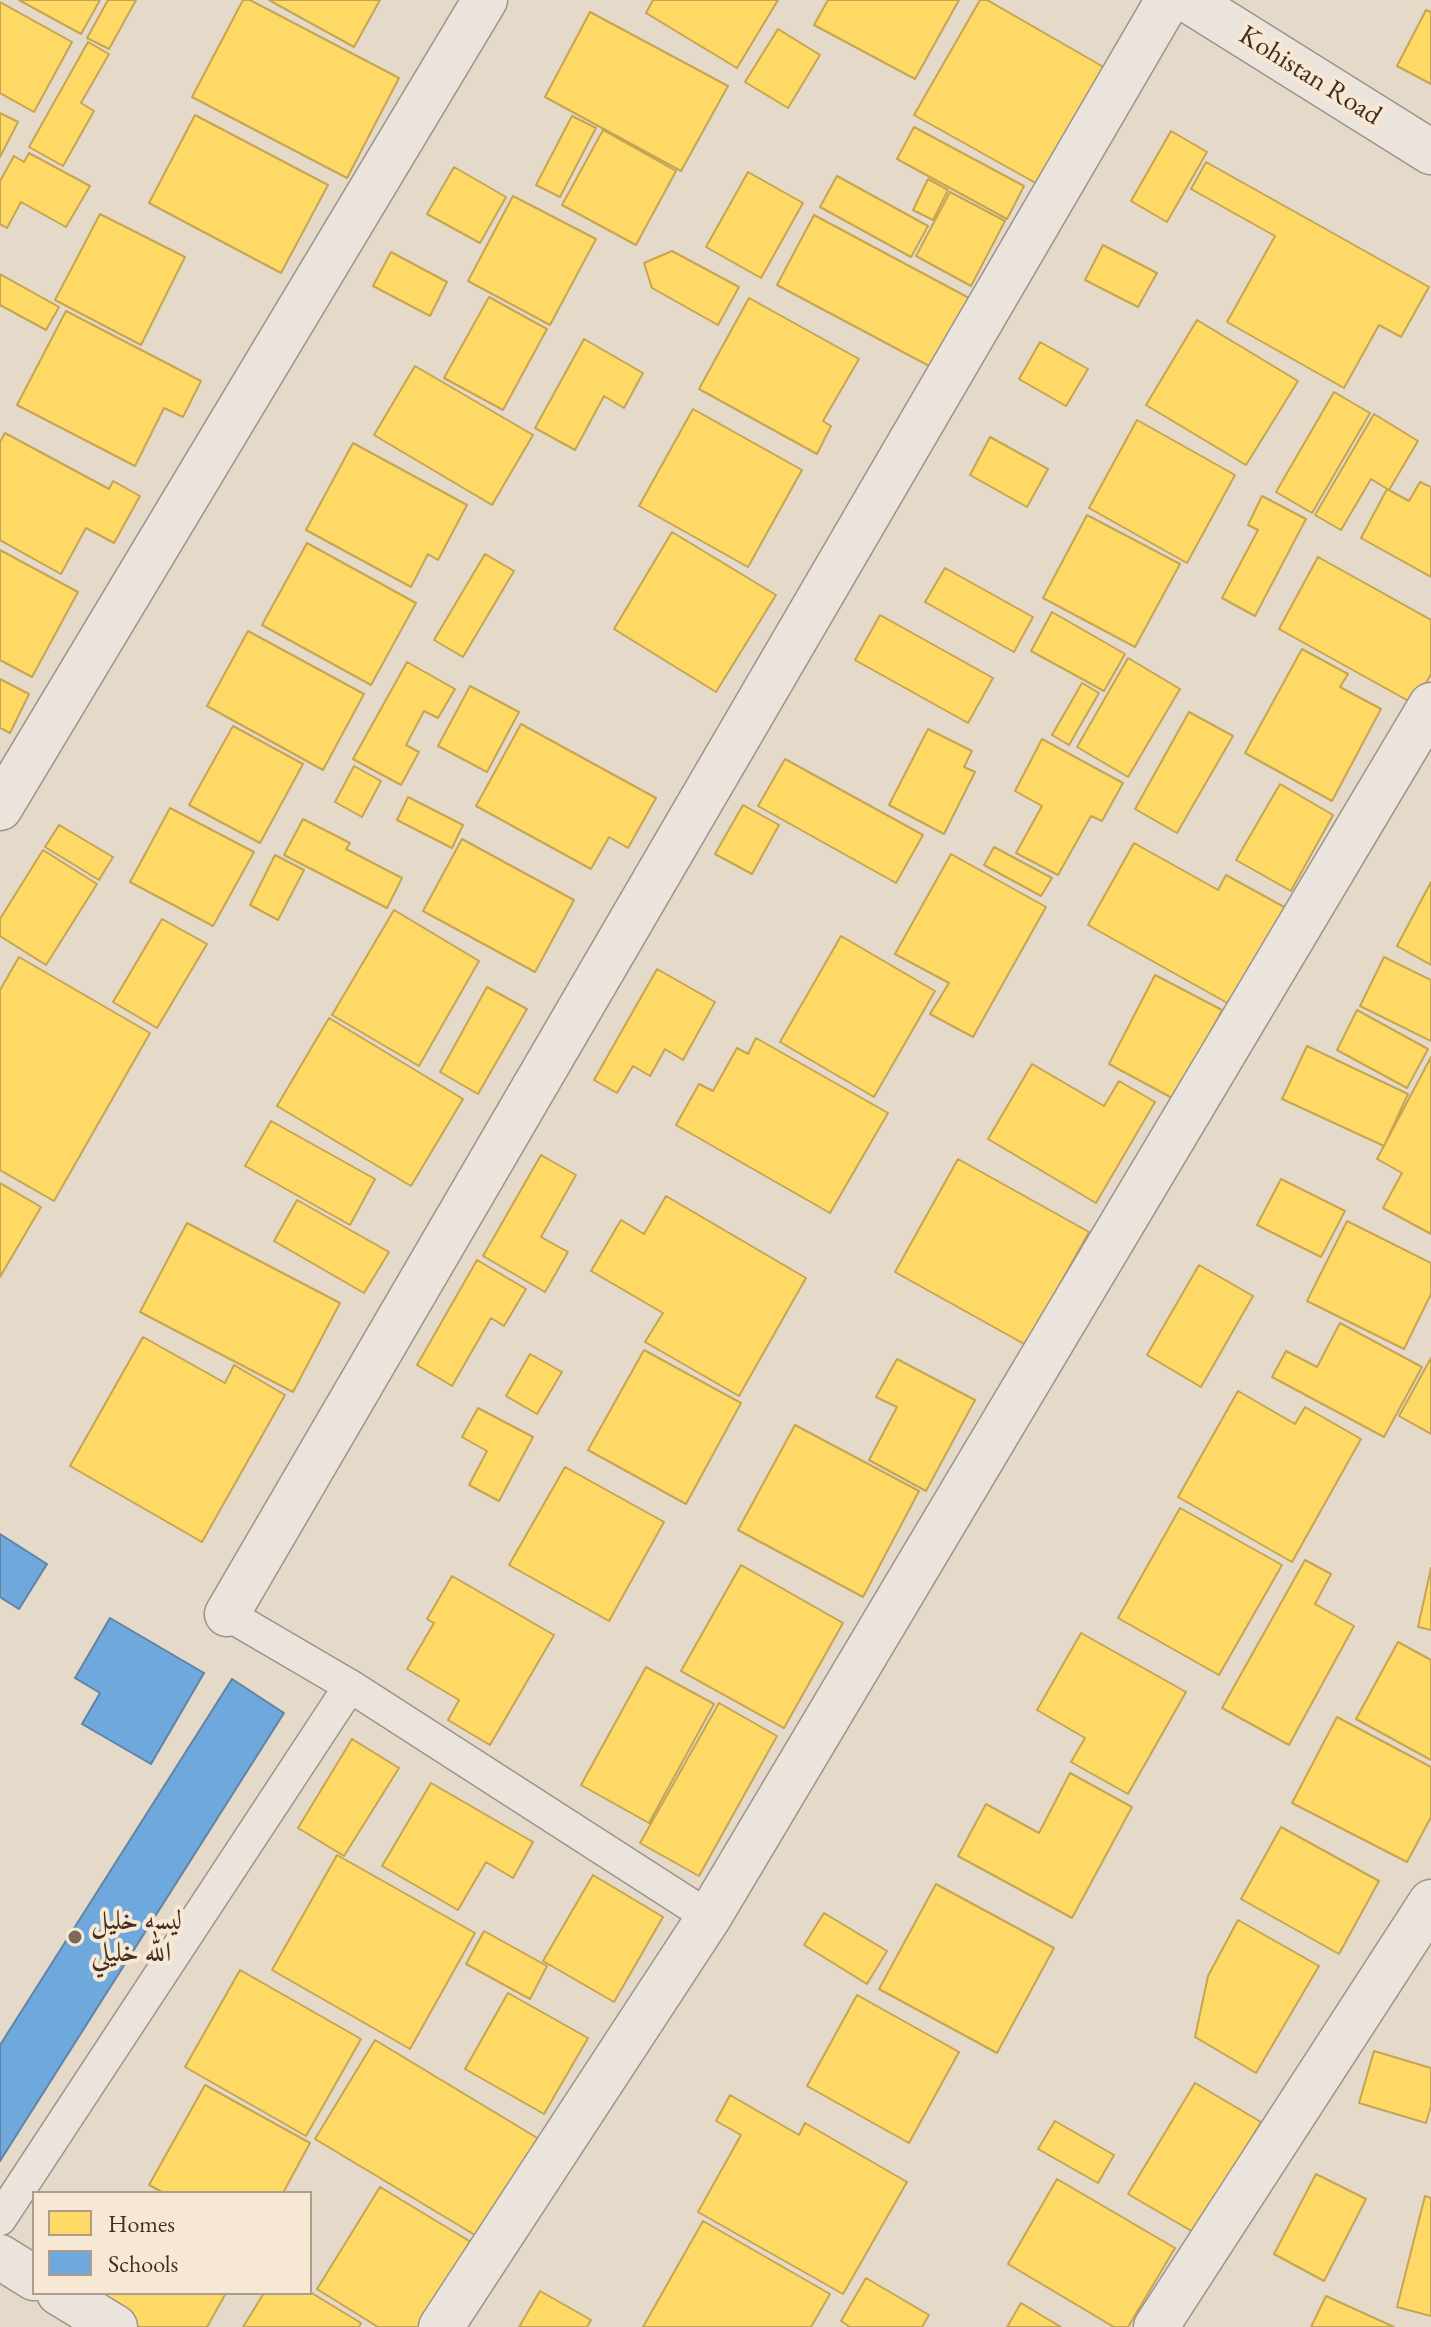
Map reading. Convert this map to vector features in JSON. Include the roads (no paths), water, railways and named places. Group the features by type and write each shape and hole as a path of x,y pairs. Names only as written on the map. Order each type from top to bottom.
{"street":[{"path":"0,808 485,0"},
{"path":"227,1614 1168,0"},
{"name":"Kohistan Road","path":"1188,0 1431,152"},
{"path":"441,2327 709,1917 1431,705"},
{"path":"1156,2327 1431,1902"},
{"path":"0,2257 32,2277"},
{"path":"62,2295 115,2327"}],"lane":[{"path":"227,1614 350,1686 709,1917"},
{"path":"0,2219 350,1686"}],"place":[{"name":"ليسه خليل الله خليلي","path":"75,1937"}]}
